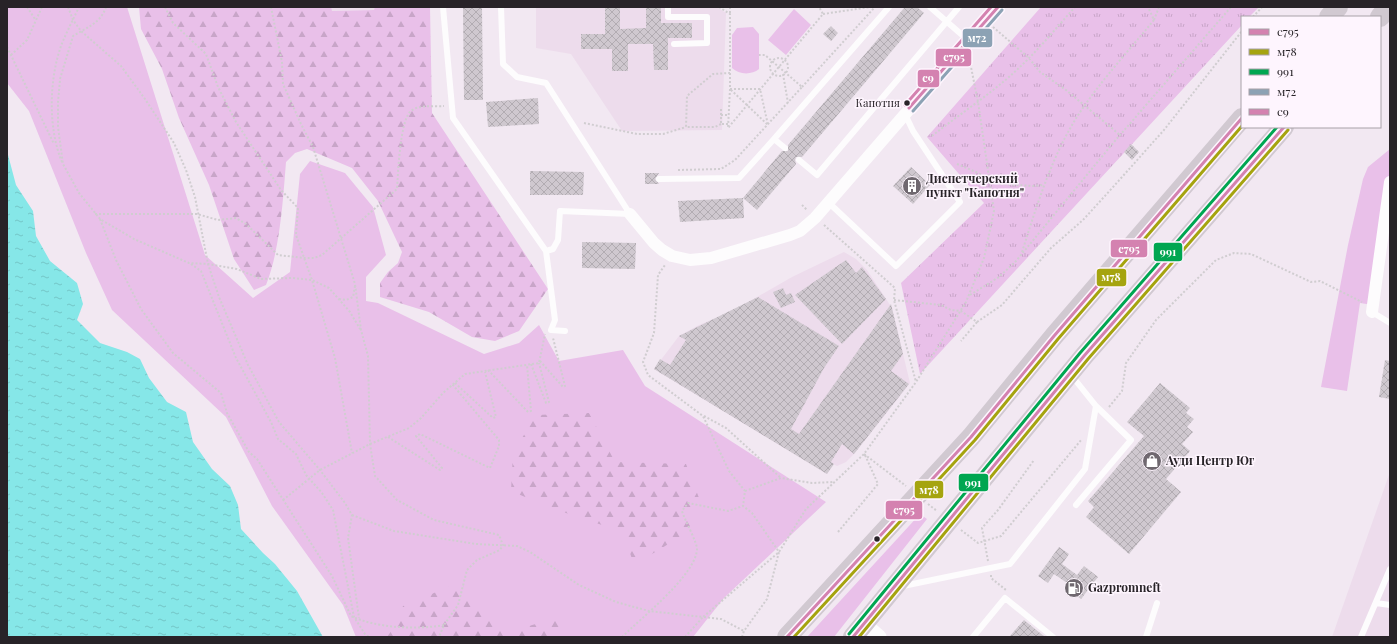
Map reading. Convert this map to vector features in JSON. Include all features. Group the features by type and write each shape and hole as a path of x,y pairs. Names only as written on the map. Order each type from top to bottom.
{"highway":[{"path":"1330,16 1338,7"},
{"path":"1381,16 1388,7"},
{"path":"787,637 971,437 1054,336 1241,119"},
{"path":"858,630 1070,374 1283,128"}],"street":[{"path":"630,214 654,243 672,256 690,260 711,258 790,235 800,230 816,218 998,7"},
{"path":"1372,312 1390,182"},
{"path":"858,630 879,637"}],"lane":[{"path":"444,7 452,118 546,252 555,320 548,330"},
{"path":"501,7 503,64 517,77 546,83 630,214"},
{"path":"668,7 668,17 707,17 707,43 674,44"},
{"path":"659,179 740,178 889,7"},
{"path":"930,7 969,40"},
{"path":"799,160 817,175 946,20 959,7"},
{"path":"829,203 896,266 960,202 913,131 905,114"},
{"path":"774,139 785,148"},
{"path":"546,252 553,249 558,240 560,211 630,214"},
{"path":"1372,312 1390,323"},
{"path":"548,330 565,331"},
{"path":"1070,374 1103,414 1131,440 1076,505"},
{"path":"893,588 1010,564 1085,469 1096,406"},
{"path":"1361,637 1390,569"},
{"path":"973,637 1005,598 1053,637"},
{"path":"1146,637 1157,603"},
{"path":"1376,603 1390,605"}],"path":[{"path":"27,7 36,20"},
{"path":"11,55 27,40 42,7"},
{"path":"68,7 73,20 81,31 120,66 145,99 174,143 186,170 195,198 208,264 219,297 248,365 279,422 320,470 345,503 352,515 394,531 476,544 517,546 530,552 579,585 616,602 649,611 721,619 744,630"},
{"path":"56,147 52,124 53,88 61,47 79,7"},
{"path":"63,164 58,127 60,79 73,36 96,23 104,14 106,7"},
{"path":"165,7 173,22 206,54 218,87 236,122 281,190 298,208 296,235 312,280 335,358 352,453"},
{"path":"271,7 282,62 283,84 313,147 355,284 361,330 368,356 370,444 374,476 397,500 434,520 499,535 503,545"},
{"path":"719,7 730,14"},
{"path":"730,7 730,89 728,128 823,14 870,7"},
{"path":"819,7 823,14"},
{"path":"677,170 721,169 734,160 768,125 875,7"},
{"path":"932,136 961,113 978,102 1029,58 1075,7"},
{"path":"1148,7 1154,20"},
{"path":"1022,254 1044,185 1062,144 1084,105 1154,20 1159,7"},
{"path":"969,295 999,277 1022,254 1120,135 1231,7"},
{"path":"1254,16 1262,7"},
{"path":"993,27 1029,58 1040,72 1084,105 1120,135"},
{"path":"961,341 977,322 1002,305 1051,248 1083,220 1104,198 1164,130 1241,32"},
{"path":"7,47 63,164 79,193 95,214 100,219 134,239 189,263 201,271 236,358 271,422 278,439 296,454 310,480 322,493 333,510 354,617"},
{"path":"759,55 765,55 802,87"},
{"path":"686,637 703,617 779,552 806,509 864,454 916,382 961,311 969,295 984,258 994,211 978,102 969,56"},
{"path":"773,73 770,67 772,61 778,58 784,60 787,66 784,73 788,103"},
{"path":"687,127 687,96 713,74 730,73"},
{"path":"773,73 784,73"},
{"path":"730,89 760,89"},
{"path":"730,89 768,125"},
{"path":"760,89 768,125"},
{"path":"95,214 197,214 218,220 236,218 246,224 278,255 314,258 322,255 397,189 399,156 406,119 410,111 420,107 451,106"},
{"path":"721,109 721,124"},
{"path":"721,115 728,115"},
{"path":"584,123 636,134 663,134 687,127 715,127 721,124 728,124"},
{"path":"958,164 999,184 1034,186 1044,185"},
{"path":"802,205 894,288 894,300 916,382"},
{"path":"100,219 116,260 141,309 172,353 221,393 227,414 248,452 257,460 332,576 351,616 354,617 365,634 369,637"},
{"path":"1103,414 1122,391 1126,363 1156,320 1216,260 1234,253 1251,254 1311,282 1320,281 1360,300 1372,312"},
{"path":"672,256 658,275 654,333 644,362 648,375 703,416 726,428 781,478"},
{"path":"189,263 208,264 237,270 261,279 293,278 312,280 329,288 350,312 361,330"},
{"path":"338,298 346,300 353,297 355,284"},
{"path":"894,300 920,304 928,302 961,311 977,322"},
{"path":"540,362 563,387 565,386 548,330"},
{"path":"531,364 546,403 549,402 540,362 548,330"},
{"path":"283,500 310,480 320,470 370,444 409,428 421,418 443,392 466,374 540,362"},
{"path":"488,370 528,412 531,411 527,365"},
{"path":"453,384 493,418 496,417 485,371"},
{"path":"388,437 440,470 442,468 416,436 420,434 490,468 499,446 499,440 453,384"},
{"path":"703,416 729,471 745,491 743,506"},
{"path":"978,543 1001,536 1093,426"},
{"path":"838,532 878,484 864,454"},
{"path":"989,568 983,541 982,528 998,510 1034,460"},
{"path":"745,491 781,478 812,483 835,482"},
{"path":"622,637 671,591 693,565 697,548 685,523 682,511 688,504 728,511 743,506"},
{"path":"742,637 744,630 767,599 779,552 752,513 743,506"},
{"path":"352,515 348,538 360,618"},
{"path":"440,637 444,626 458,605 467,570 477,560 500,550 503,545"},
{"path":"992,578 1010,593"},
{"path":"354,617 386,625 426,628 444,626"}],"shaded area":[{"path":"331,7 375,7 375,10 331,11"},
{"path":"536,7 717,7 726,13 722,130 622,131 571,54 536,48"},
{"path":"844,252 856,259 867,270 892,308 910,383 854,454 846,462 837,466 833,464 827,474 654,369 679,336 699,325 731,312 792,277"},
{"path":"1390,472 1390,637 1332,637"}],"green space":[{"path":"7,7 127,7 205,255 253,298 290,272 300,174 310,161 345,173 373,207 386,255 366,277 366,301 378,303 484,354 519,343 539,325 559,361 623,350 645,386 826,502 724,598 693,637 356,637 343,605 272,506 226,417 112,310 86,253 29,111 7,83"},
{"path":"139,7 331,7 332,11 374,10 375,7 430,7 432,113 548,289 519,331 495,341 472,337 429,312 380,297 380,283 388,272 398,263 402,252 378,201 352,168 307,149 295,153 286,162 284,192 275,256 266,285 254,290 234,259 209,185 179,118 162,69 141,29"},
{"path":"1041,7 1259,7 1250,16 1241,16 1241,26 920,374 901,283 984,203 927,137"},
{"path":"794,9 811,25 786,55 768,40"},
{"path":"753,27 759,34 759,69 749,73 738,72 732,68 732,35 737,28"},
{"path":"1390,149 1390,177 1373,305 1360,303 1347,391 1321,387 1348,245 1363,179 1368,167"},
{"path":"589,413 615,462 686,464 699,498 688,532 634,565 623,532 551,508 511,491 513,453 536,415"},
{"path":"920,514 927,519 834,637 807,637"},
{"path":"460,582 481,608 511,631 557,618 562,637 387,637 397,623 403,606"}],"water":[{"path":"7,151 16,185 33,211 36,236 50,261 77,283 83,304 77,320 100,343 127,352 140,359 149,378 167,402 186,412 193,442 212,469 230,486 238,505 241,529 275,564 297,591 323,637 7,637"}],"building":[{"path":"463,7 482,7 483,100 464,100"},
{"path":"605,7 620,7 620,29 646,28 646,7 661,7 661,23 692,23 692,38 668,38 668,70 654,70 653,44 628,44 628,71 612,71 612,49 581,49 581,34 605,34"},
{"path":"905,7 917,7 924,13 802,157 796,157 796,164 757,210 743,198 782,151 788,151 788,145"},
{"path":"831,26 838,33 831,41 823,34"},
{"path":"538,98 539,124 488,127 486,102"},
{"path":"1131,144 1139,152 1132,160 1124,152"},
{"name":"Диспетчерский пункт \"Капотня\"","path":"911,167 930,185 913,204 893,186"},
{"path":"530,171 584,172 583,195 530,195"},
{"path":"645,173 659,173 655,179 659,184 645,184"},
{"path":"743,198 744,218 680,222 678,201"},
{"path":"582,242 636,243 635,269 582,268"},
{"path":"846,260 856,273 862,267 886,299 842,344 795,295"},
{"path":"783,288 786,295 791,293 795,302 781,308 773,292"},
{"path":"758,297 839,346 824,368 791,429 799,434 891,304 903,354 891,371 909,384 854,454 842,444 831,462 834,464 827,474 654,369 660,359 670,365 686,340 679,336"},
{"path":"1385,360 1390,361 1390,399 1379,397"},
{"name":"Ауди Центр Юг","path":"1160,383 1190,408 1186,413 1194,419 1187,427 1193,432 1182,444 1190,451 1166,479 1181,492 1129,554 1086,517 1094,507 1088,501 1144,436 1127,422"},
{"path":"1059,547 1069,554 1062,564 1077,575 1084,566 1098,577 1081,599 1067,589 1070,585 1054,574 1048,583 1038,576"},
{"path":"1024,620 1045,637 1009,637"}],"transit line":[{"name":"с9","path":"905,105 991,7"},
{"name":"с795","path":"909,108 998,7"},
{"name":"м72","path":"913,111 1002,10"},
{"name":"с795","path":"787,637 971,437 1054,336 1241,119"},
{"name":"м78","path":"794,637 975,440 1058,339 1241,127"},
{"name":"991","path":"849,634 1080,353 1276,128"},
{"name":"с795","path":"853,637 1084,356 1283,128"},
{"name":"м78","path":"859,637 1088,359 1288,130"}],"place":[{"name":"Капотня","path":"907,103"},
{"name":"Диспетчерский пункт \"Капотня\"","path":"912,186"},
{"name":"Ауди Центр Юг","path":"1152,461"},
{"name":"Gazpromneft","path":"1074,588"}]}
